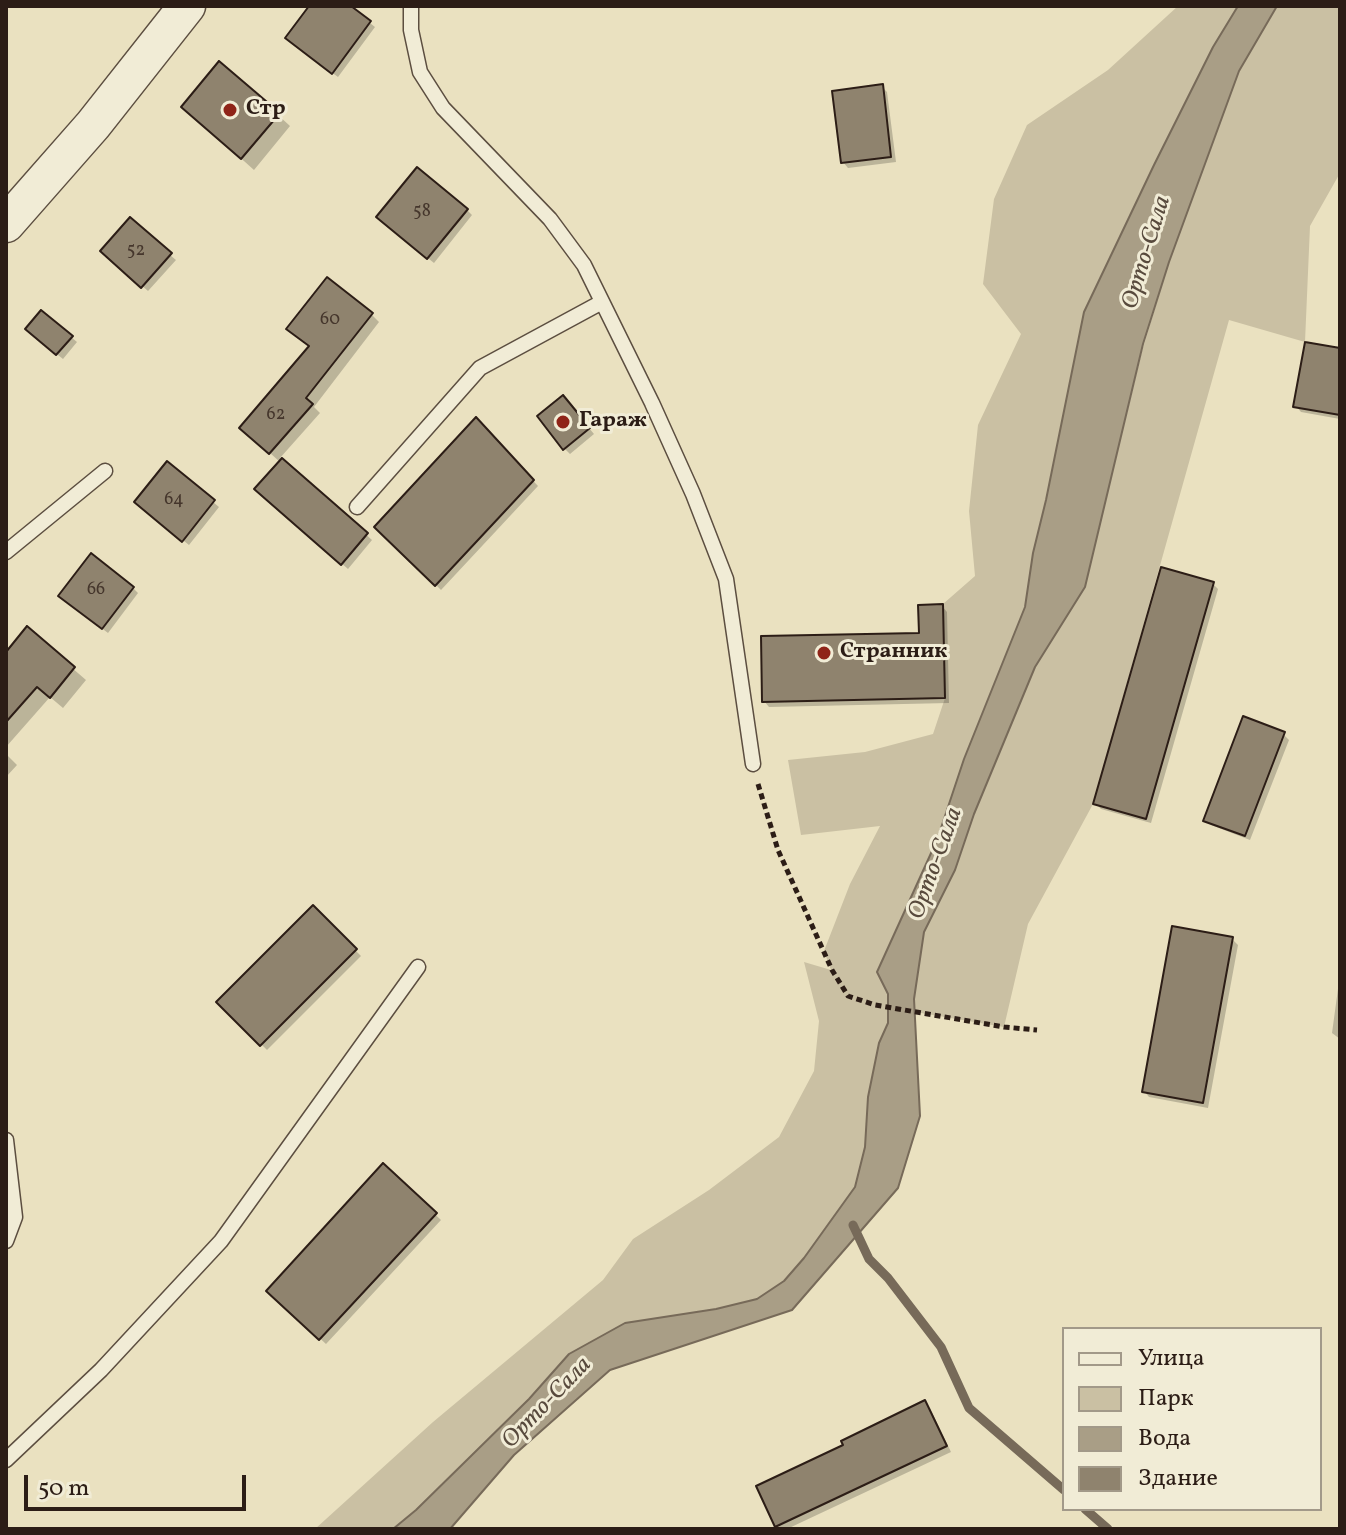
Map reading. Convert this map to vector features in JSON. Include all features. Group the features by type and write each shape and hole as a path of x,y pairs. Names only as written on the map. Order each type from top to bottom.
{"street":[{"path":"6,224 93,125 187,6"}],"lane":[{"path":"411,6 411,30 420,72 443,108 550,219 584,265 652,403 693,494 726,579 753,764"},
{"path":"357,507 480,368 602,302"},
{"path":"6,552 105,471"},
{"path":"6,1460 101,1370 221,1241 418,967"},
{"path":"6,1140 15,1217 6,1241"}],"path":[{"path":"753,764 778,850 832,970 848,996 875,1005 1037,1030"}],"green space":[{"path":"1178,6 1238,6 1213,47 1084,312 1033,553 1025,607 964,759 937,840 877,972 888,993 889,1023 879,1043 868,1097 865,1147 855,1187 784,1281 757,1299 569,1354 529,1399 393,1529 315,1529 433,1422 603,1280 633,1239 709,1190 779,1137 814,1071 819,1021 804,962 831,970 824,951 850,884 880,826 801,835 788,760 865,752 933,734 945,698 943,604 975,576 969,511 978,425 1021,334 983,284 994,199 1027,125 1108,70"},
{"path":"1276,6 1340,6 1340,173 1310,226 1305,342 1229,320 1093,804 1028,924 1004,1027 915,1012 914,999 924,932 955,870 974,814 1035,667 1085,587 1142,351 1169,262 1239,71"}],"water":[{"name":"Орто-Сала","path":"1238,6 1277,6 1239,71 1169,262 1143,344 1085,587 1035,667 974,814 955,870 924,932 914,999 920,1116 898,1188 792,1310 610,1370 514,1455 450,1529 393,1529 529,1399 569,1354 625,1323 716,1309 757,1299 784,1281 855,1187 865,1147 868,1097 879,1043 888,1023 888,994 877,972 937,840 964,759 1025,607 1033,553 1084,312 1213,47"}],"building":[{"path":"309,6 351,6 371,21 332,74 285,38"},
{"name":"Стр","path":"219,61 280,113 241,159 181,107"},
{"path":"883,84 891,157 841,163 832,91"},
{"path":"417,167 468,209 427,259 376,217"},
{"path":"130,217 172,253 141,288 100,251"},
{"path":"327,277 373,313 306,398 313,404 269,454 239,428 309,346 286,329"},
{"path":"41,310 73,336 56,355 25,329"},
{"path":"1305,342 1340,348 1340,415 1293,407"},
{"name":"Гараж","path":"563,395 590,428 563,450 537,416"},
{"path":"476,417 534,480 435,586 374,527"},
{"path":"282,458 368,533 341,565 254,489"},
{"path":"167,461 215,500 182,542 134,502"},
{"path":"91,553 134,587 102,629 58,596"},
{"path":"1161,567 1214,582 1146,819 1093,804"},
{"path":"943,604 945,698 762,702 761,636 919,633 918,605"},
{"path":"27,626 75,667 50,698 37,687 6,722 6,652"},
{"path":"1243,716 1285,732 1245,836 1203,821"},
{"path":"313,905 357,949 260,1046 216,1002"},
{"path":"1172,926 1233,937 1203,1103 1142,1092"},
{"path":"383,1163 437,1213 319,1340 266,1291"},
{"path":"925,1400 947,1446 775,1527 756,1486 843,1445 841,1441"}],"waterway":[{"path":"853,1225 869,1259 888,1278 941,1347 969,1408 1062,1488"},
{"path":"1087,1511 1108,1529"}],"place":[{"name":"Стр","path":"230,110"},
{"name":"Гараж","path":"563,422"},
{"name":"Странник","path":"824,653"}]}
